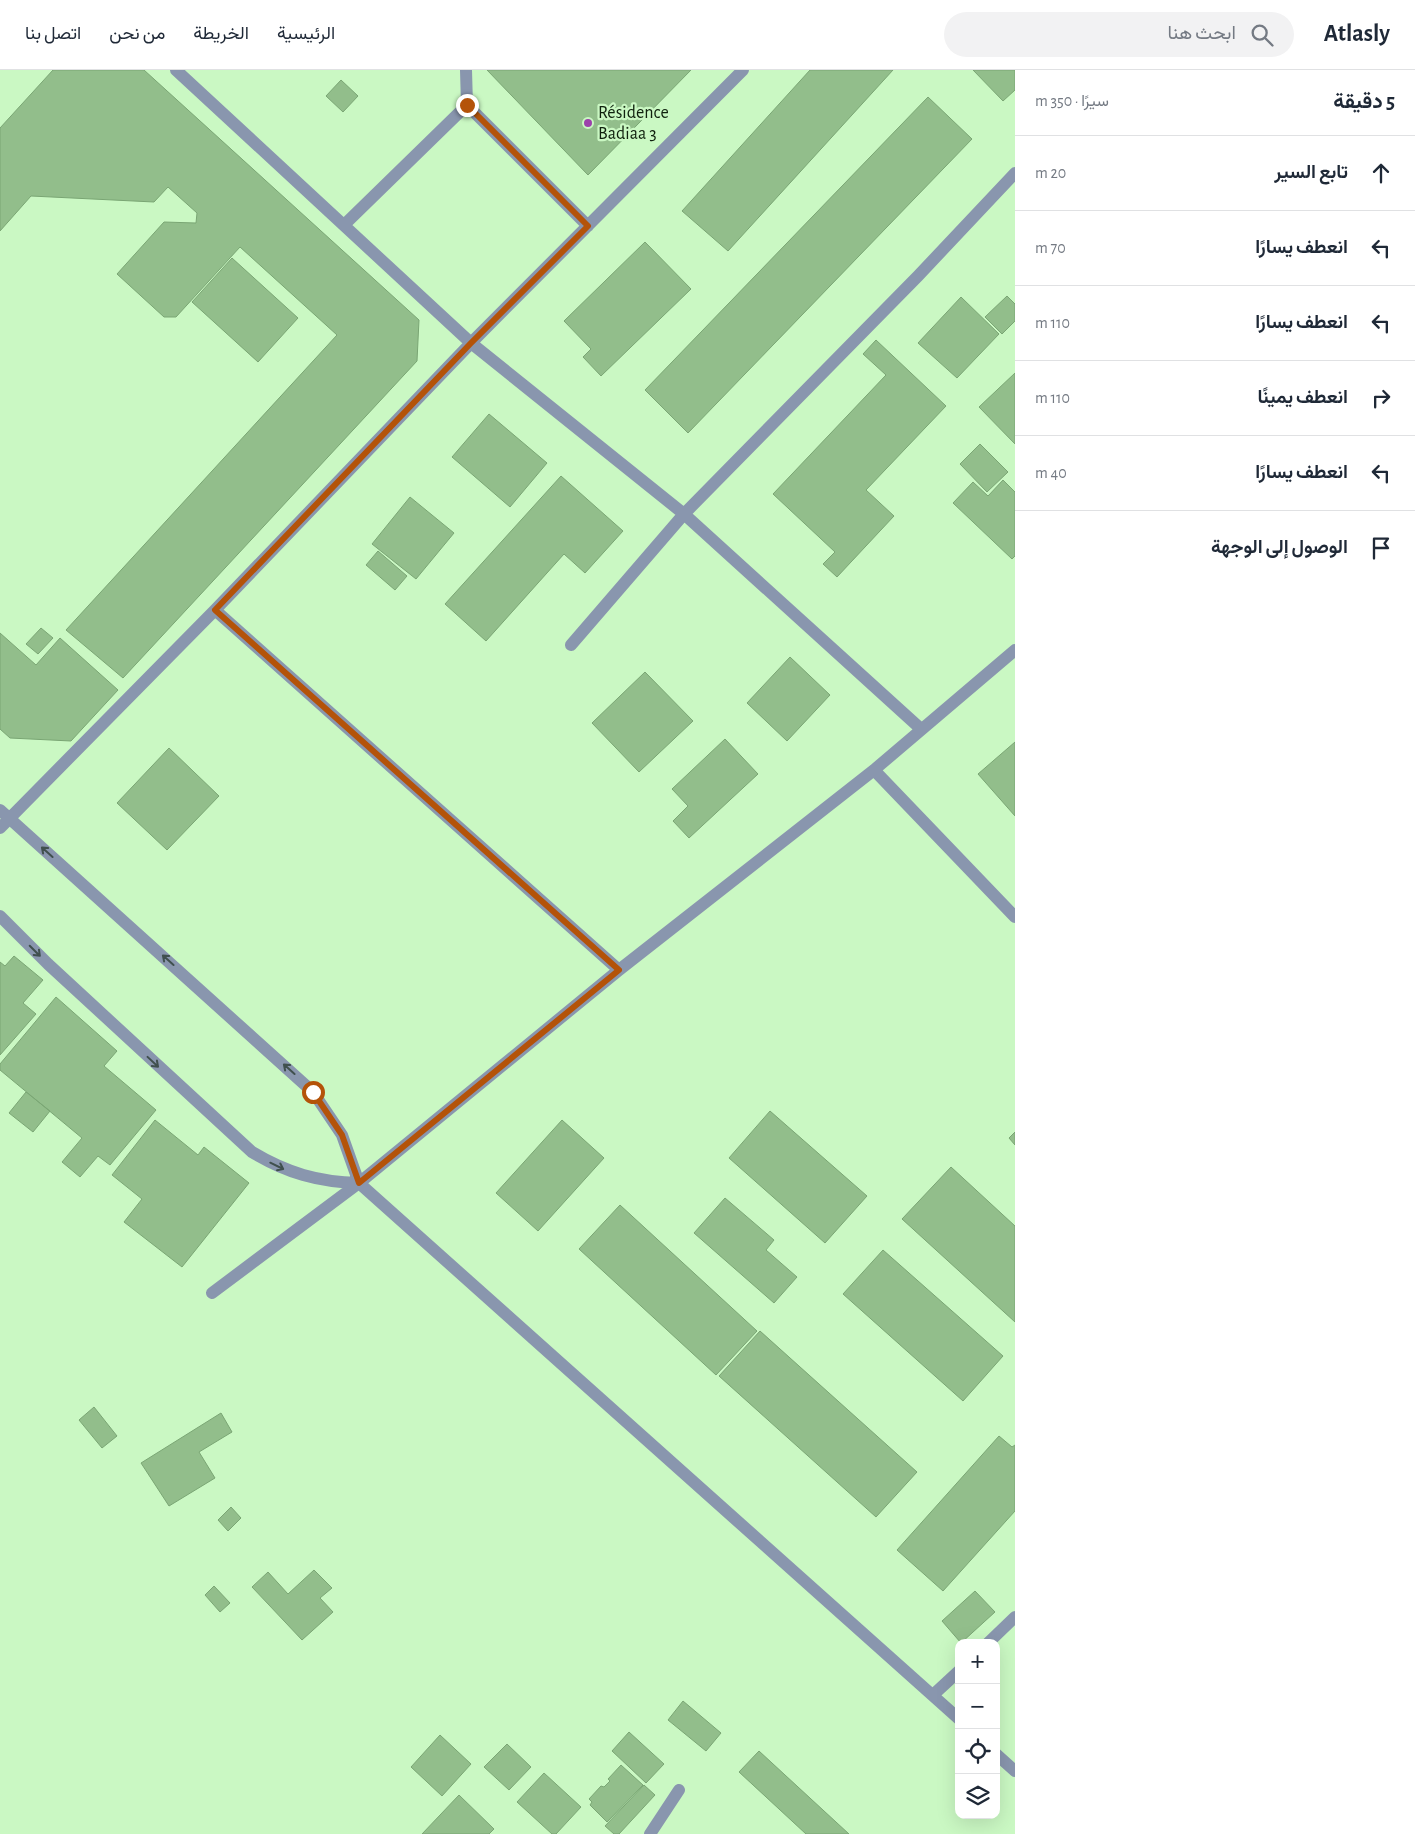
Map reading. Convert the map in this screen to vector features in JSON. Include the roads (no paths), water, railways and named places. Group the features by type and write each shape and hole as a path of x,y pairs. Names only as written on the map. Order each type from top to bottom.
{"street":[{"path":"176,70 471,343 684,514 920,729"},
{"path":"466,70 467,105 588,226"},
{"path":"0,828 215,610 471,343 743,70"},
{"path":"344,225 467,105"},
{"path":"571,645 684,514 918,276 1015,174"},
{"path":"215,610 619,970"},
{"path":"212,1293 359,1183 619,970 874,770 1015,650"},
{"path":"874,770 1015,917"},
{"path":"0,810 313,1092 342,1135 359,1183 955,1716"},
{"path":"0,916 48,964 252,1152 276,1166 303,1177 331,1183 359,1183"},
{"path":"992,1639 1015,1617"},
{"path":"933,1696 955,1674"},
{"path":"1000,1758 1015,1771"},
{"path":"650,1834 680,1790"}],"place":[{"name":"Résidence Badiaa 3","path":"588,123"}]}
